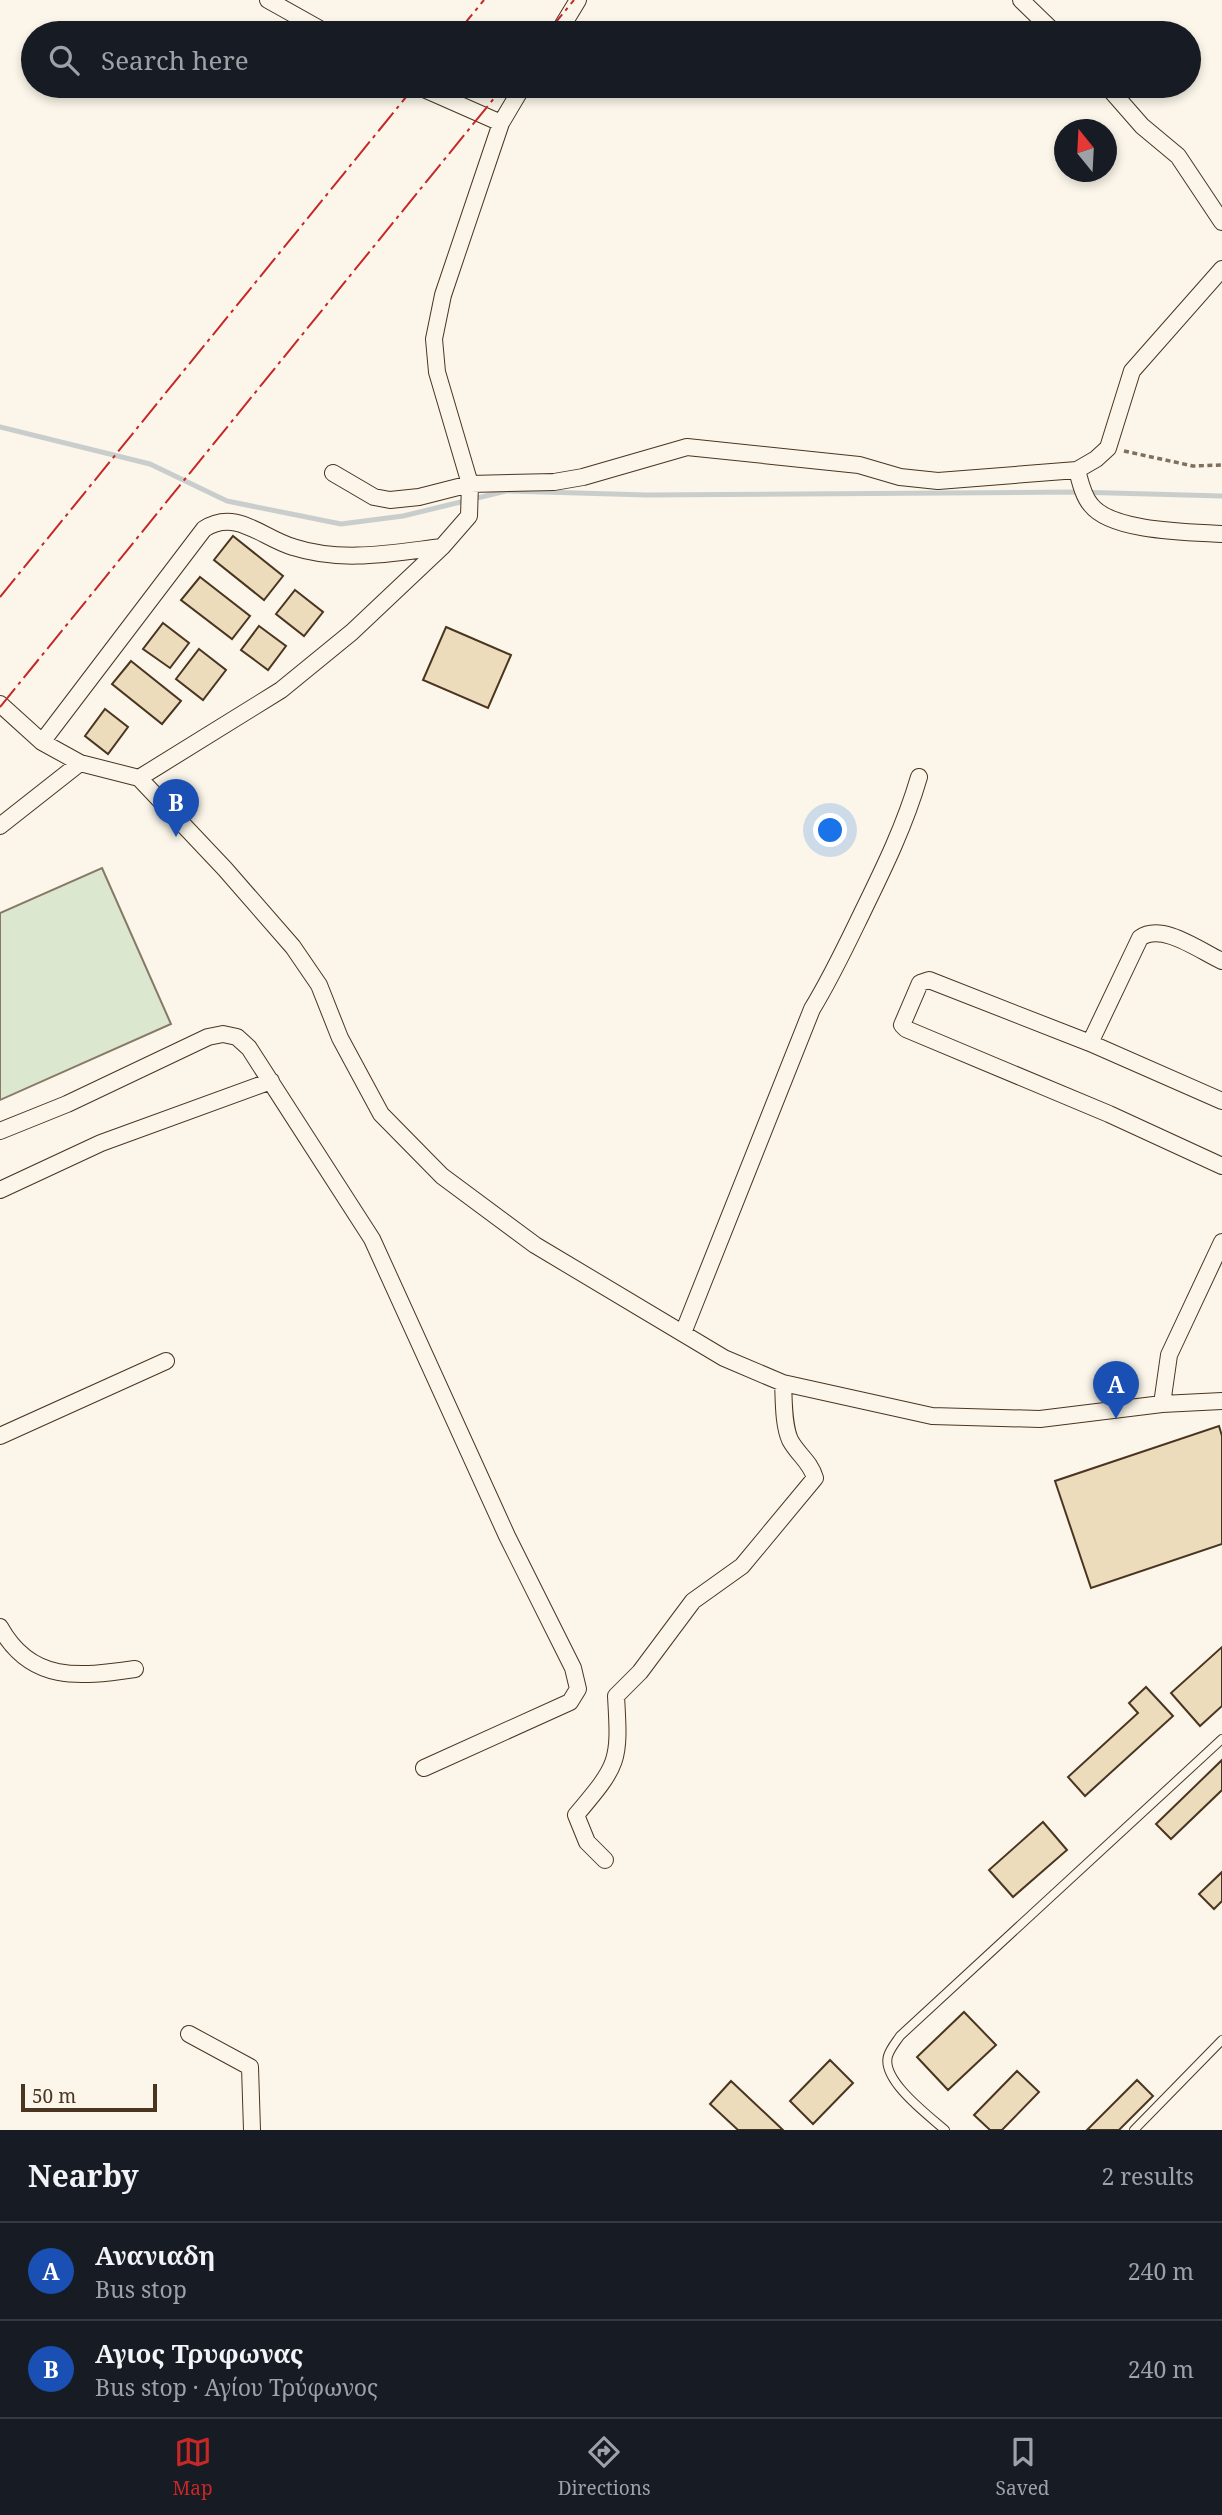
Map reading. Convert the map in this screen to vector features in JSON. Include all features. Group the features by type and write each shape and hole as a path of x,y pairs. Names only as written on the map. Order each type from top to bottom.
{"street":[{"path":"268,0 306,21"},
{"path":"565,21 578,0"},
{"path":"1021,0 1043,21"},
{"path":"446,98 501,122"},
{"path":"139,778 281,690 352,632 442,547 469,516 471,490 437,372 434,339 443,295 501,122 516,98"},
{"path":"1118,98 1142,126 1178,156 1222,222"},
{"path":"333,473 374,497 390,500 583,477 687,447 859,465 900,477 937,481 1078,476 1108,448 1132,370 1222,269"},
{"path":"1078,476 1091,505 1100,513 1121,522 1163,530 1222,534"},
{"path":"42,741 204,529 217,520 232,519 293,547 336,555 361,557 442,547"},
{"path":"0,704 42,741 80,764 139,778 225,869 293,947 319,985 340,1038 381,1114 442,1176 535,1245 724,1359 783,1382 932,1416 1040,1419 1162,1404 1222,1401"},
{"path":"0,826 80,764"},
{"path":"683,1334 812,1009 828,985 894,848 908,817 919,777"},
{"path":"1090,1043 1140,938 1148,932 1160,932 1222,961"},
{"path":"1222,1101 1090,1043 929,980 920,983 902,1025 1222,1166"},
{"path":"0,1131 67,1104 208,1037 223,1034 237,1037 249,1048 271,1081 372,1239 507,1536 573,1668 578,1689 570,1703 424,1768"},
{"path":"0,1190 101,1143 271,1081"},
{"path":"1162,1404 1169,1355 1222,1242"},
{"path":"0,1436 166,1361"},
{"path":"605,1860 587,1842 576,1815 609,1775 620,1747 617,1696 640,1672 694,1601 742,1566 815,1478 811,1463 797,1453 788,1436 783,1382"},
{"path":"0,1627 12,1649 38,1668 87,1676 135,1669"},
{"path":"188,2034 250,2067 252,2130"}],"lane":[{"path":"944,2130 905,2095 889,2072 887,2057 900,2036 1222,1739"},
{"path":"1134,2130 1222,2040"}],"path":[{"path":"1108,448 1194,466 1222,466"}],"green space":[{"path":"102,868 171,1024 0,1100 0,913"}],"building":[{"path":"233,536 283,576 264,600 214,560"},
{"path":"200,577 250,616 232,639 181,600"},
{"path":"295,590 323,612 304,636 276,614"},
{"path":"163,623 189,643 170,668 143,649"},
{"path":"259,626 286,646 268,670 241,650"},
{"path":"446,627 511,655 488,708 423,680"},
{"path":"199,649 226,670 203,700 176,679"},
{"path":"131,661 181,701 162,724 112,684"},
{"path":"105,709 128,727 108,754 85,736"},
{"path":"1219,1426 1222,1436 1222,1544 1091,1588 1055,1481"},
{"path":"1222,1647 1222,1706 1200,1726 1171,1693"},
{"path":"1146,1687 1173,1716 1085,1796 1068,1777 1138,1713 1129,1703"},
{"path":"1222,1760 1222,1790 1171,1839 1156,1824"},
{"path":"1043,1822 1067,1850 1013,1897 989,1870"},
{"path":"1222,1872 1222,1901 1214,1909 1199,1894"},
{"path":"964,2012 996,2045 948,2090 917,2057"},
{"path":"830,2060 853,2083 813,2124 790,2101"},
{"path":"1017,2071 1039,2092 1002,2130 990,2130 974,2115"},
{"path":"1137,2080 1153,2096 1119,2130 1087,2130"},
{"path":"731,2081 783,2130 738,2130 710,2104"}],"waterway":[{"path":"0,427 150,464 227,501 341,524 403,516 506,491 647,495 1075,492 1222,496"}],"power":[{"path":"467,21 484,0"},
{"path":"557,21 574,0"},
{"path":"0,597 405,98"},
{"path":"0,707 494,98"}],"place":[{"name":"Αγιος Τρυφωνας","path":"176,837"},
{"name":"Ανανιαδη","path":"1116,1419"}]}
